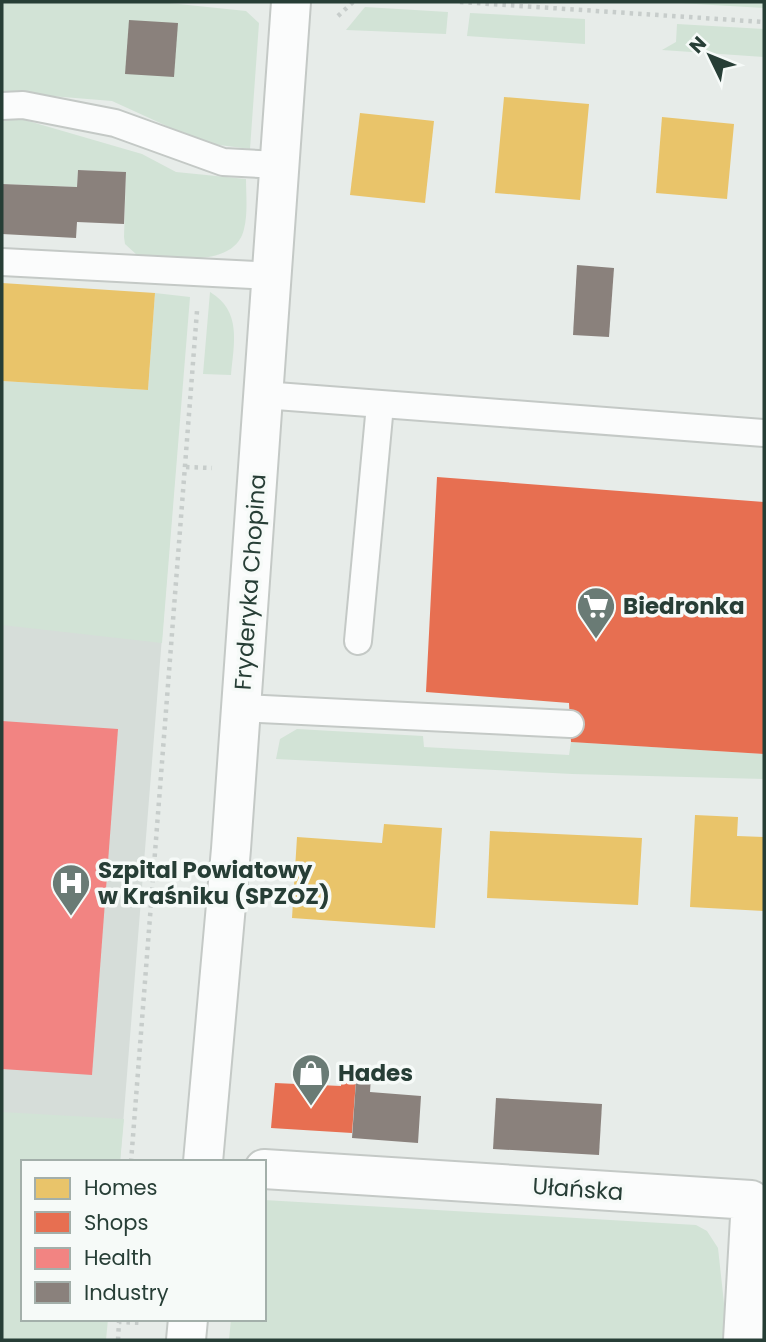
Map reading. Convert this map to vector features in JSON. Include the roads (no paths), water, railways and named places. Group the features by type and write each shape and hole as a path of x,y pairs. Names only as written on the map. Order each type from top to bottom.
{"street":[{"name":"Fryderyka Chopina","path":"203,1160 241,708 291,2"},
{"name":"Ułańska","path":"266,1169 751,1200 743,1340"},
{"path":"186,1340 188,1321"}],"lane":[{"path":"2,106 23,105 115,123 223,162 279,165"},
{"path":"2,262 273,276"},
{"path":"262,395 764,433"},
{"path":"358,641 380,405"},
{"path":"241,708 570,724"}],"place":[{"name":"Biedronka","path":"596,640"},
{"name":"Szpital Powiatowy w Kraśniku (SPZOZ)","path":"71,917"},
{"name":"Hades","path":"311,1107"}]}
